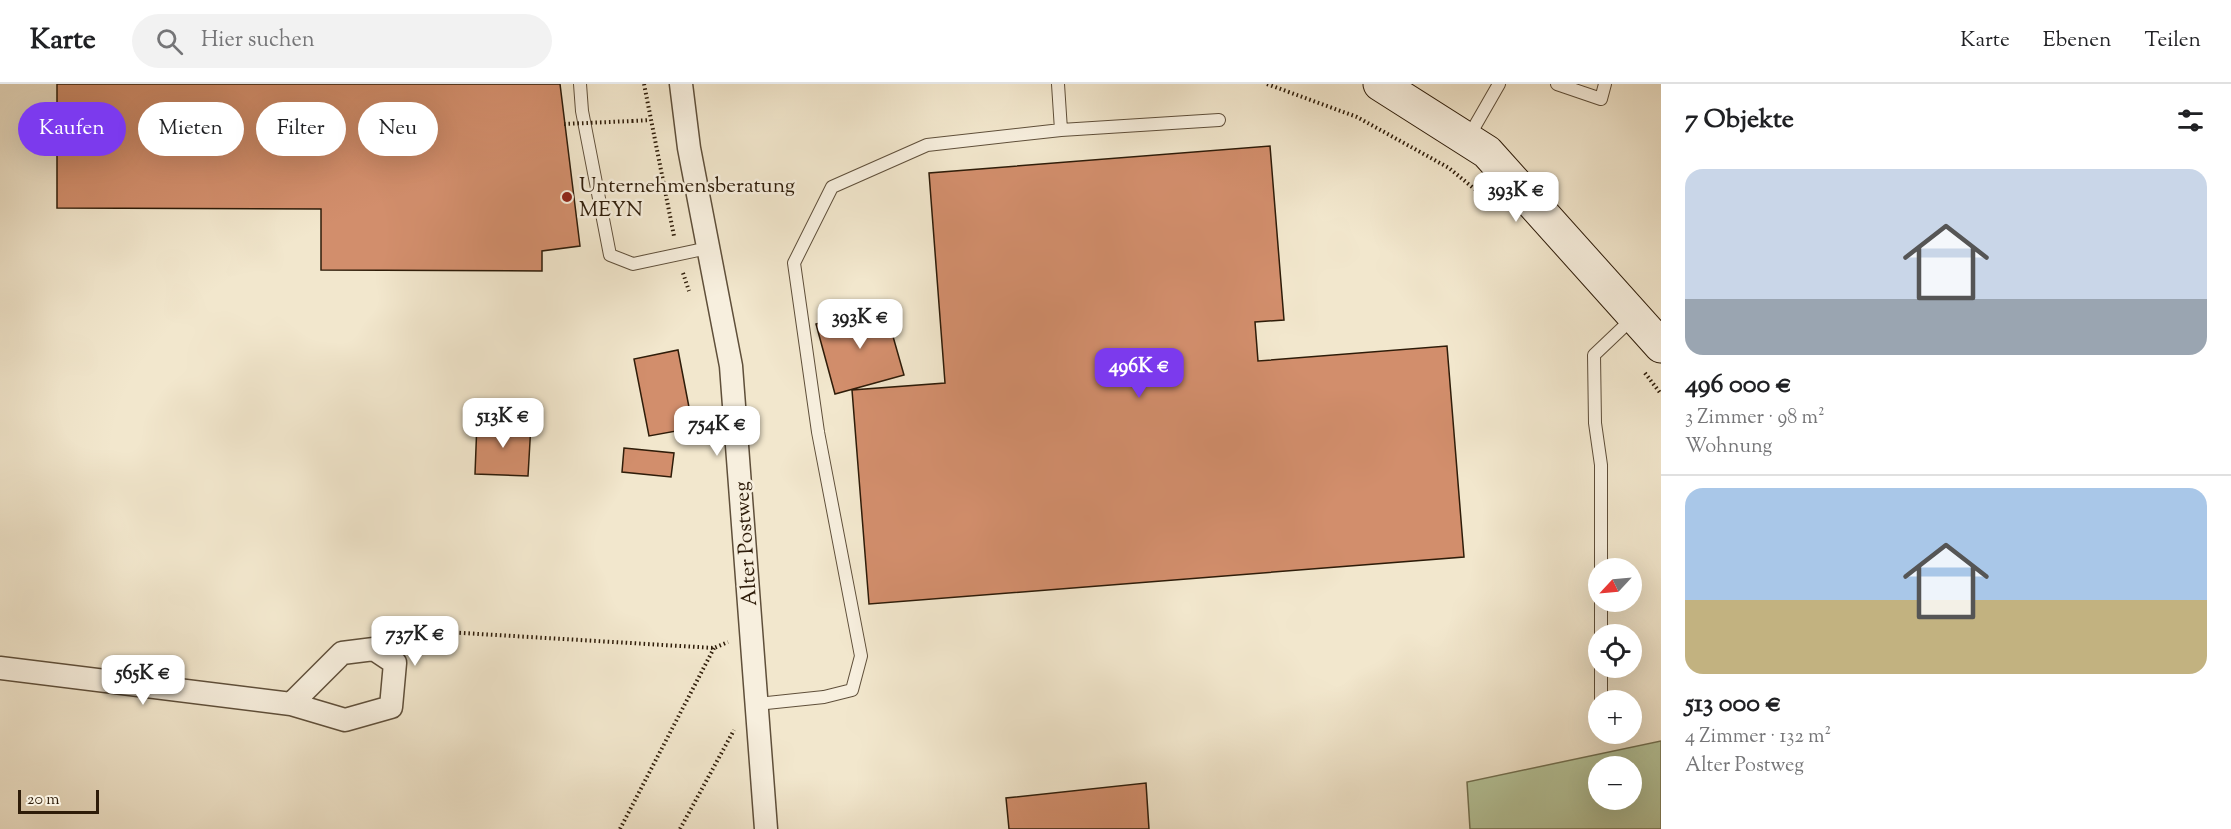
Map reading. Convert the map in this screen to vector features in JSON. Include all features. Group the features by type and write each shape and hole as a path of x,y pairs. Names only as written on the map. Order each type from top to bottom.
{"street":[{"name":"Alter Postweg","path":"681,84 689,148 730,366 758,696 766,829"},
{"path":"1380,84 1487,152 1625,325 1661,346"},
{"path":"0,668 291,704 345,720 391,707 395,663 374,649 342,653 291,704"}],"lane":[{"path":"580,84 582,111 610,255 633,264 708,248"},
{"path":"1058,84 1061,130"},
{"path":"1468,139 1499,84"},
{"path":"1557,84 1601,99 1605,84"},
{"path":"758,696 824,697 852,690 861,656 818,432 794,263 832,187 927,146 1061,130 1219,120"},
{"path":"1601,558 1601,465 1595,423 1594,356 1625,325"}],"path":[{"path":"644,84 678,256 691,298"},
{"path":"1267,84 1357,117 1449,168 1491,203"},
{"path":"564,124 650,120"},
{"path":"1625,325 1661,394"},
{"path":"374,649 391,632 419,631 714,648 620,829"},
{"path":"680,829 758,696"}],"green space":[{"path":"1661,741 1661,829 1470,829 1467,782 1588,756 1588,810 1642,810 1642,756 1590,756"}],"building":[{"path":"57,84 560,84 580,246 542,251 542,271 321,270 321,209 57,208 57,156 126,156 126,102 57,102"},
{"path":"1270,146 1284,320 1255,322 1258,361 1447,346 1464,557 869,604 852,390 945,383 929,173"},
{"path":"884,305 904,375 835,394 816,324"},
{"path":"678,350 693,428 649,436 634,359"},
{"path":"477,422 531,424 528,476 475,474"},
{"path":"624,448 674,453 671,477 622,472"},
{"path":"1146,783 1149,829 1009,829 1006,798"}],"place":[{"name":"Unternehmensberatung MEYN","path":"567,197"}]}
